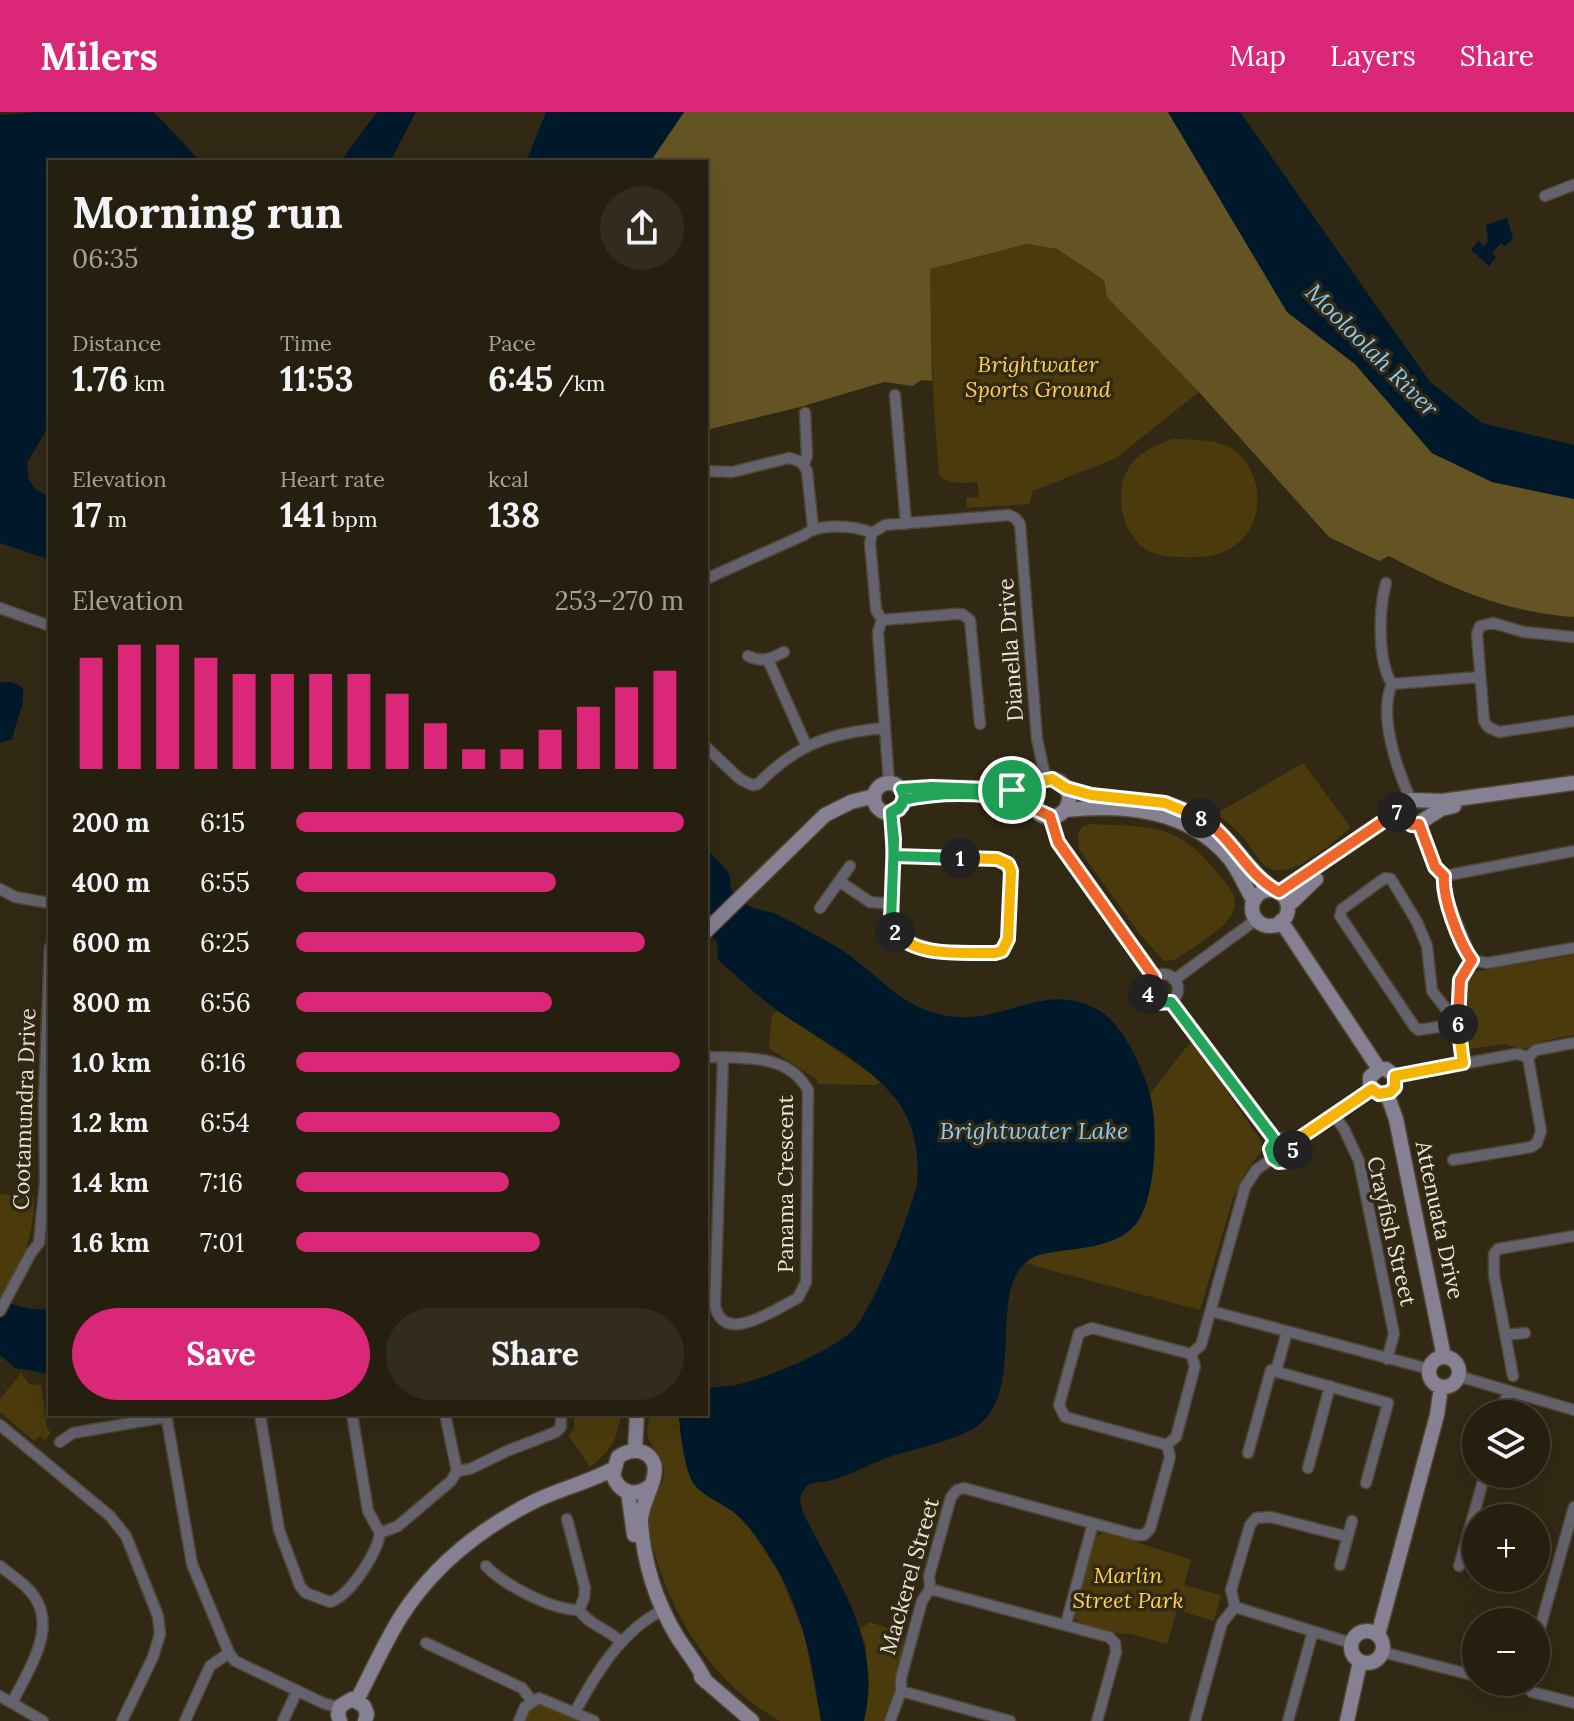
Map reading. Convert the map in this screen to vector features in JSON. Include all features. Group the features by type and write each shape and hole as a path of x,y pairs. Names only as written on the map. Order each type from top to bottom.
{"street":[{"path":"1545,196 1573,185"},
{"path":"874,796 879,808 891,812 899,809 884,728 878,632 882,620 876,610 870,543 872,533 885,525 906,524 895,395"},
{"path":"805,413 807,456 804,464 813,528"},
{"path":"708,471 732,472 789,458 804,464"},
{"name":"Dianella Drive","path":"906,524 1009,515 1020,524 1040,783"},
{"path":"708,578 804,535 813,528 854,527 872,533"},
{"path":"1386,583 1381,618 1386,674 1392,684"},
{"path":"0,608 48,625"},
{"path":"0,616 17,614"},
{"path":"882,620 956,614 970,620 980,724"},
{"path":"1574,637 1524,632 1486,623 1480,626 1477,634 1484,721 1493,731 1574,721"},
{"path":"748,656 768,660 784,652"},
{"path":"768,660 807,747"},
{"path":"1392,684 1480,677"},
{"path":"1392,684 1387,695 1392,749 1435,867 1444,876 1444,891 1472,960 1487,963 1574,948"},
{"path":"708,749 740,779 752,785 758,784 785,758 807,747 842,732 884,728"},
{"path":"898,791 932,787 1012,790 1057,780 1066,788 1102,797 1156,801 1191,813 1220,833 1252,871 1277,891 1288,906"},
{"path":"1034,807 1032,797 1040,783"},
{"path":"1574,783 1415,812 1382,829 1362,843 1305,887 1288,906 1281,921 1272,925 1257,919 1253,911 1254,901 1260,893 1277,891 1415,812 1574,792"},
{"path":"708,929 825,815 843,805 874,796 881,786 930,795 990,796 1021,801 1050,816 1088,807 1154,812 1179,819 1205,834 1218,846 1242,876 1254,901"},
{"path":"1065,810 1069,799 1066,788"},
{"path":"891,812 894,856 891,921 897,936 926,949 995,953 1007,945 1011,871 1008,864 997,859 894,856"},
{"path":"1050,816 1058,842 1154,977"},
{"path":"1444,876 1574,851"},
{"path":"820,908 850,866"},
{"path":"1385,878 1391,879 1417,922 1427,946 1432,991 1458,1024 1418,1030 1340,916 1342,909 1385,878"},
{"path":"839,881 870,902 892,904"},
{"path":"0,889 15,897 48,903"},
{"path":"1174,980 1257,919"},
{"path":"1281,921 1379,1069"},
{"path":"1463,1063 1458,1024 1460,980 1472,960"},
{"path":"1162,974 1174,980 1177,994 1171,1002 1162,1004 1152,1000 1148,991 1154,977 1162,974"},
{"path":"1171,1002 1275,1140"},
{"name":"Cootamundra Drive","path":"0,1311 31,1253 44,1244 44,1099 48,1026"},
{"path":"1528,1057 1536,1050 1574,1043"},
{"path":"1379,1092 1370,1077 1379,1069 1386,1069 1395,1076 1517,1054 1528,1057"},
{"name":"Panama Crescent","path":"708,1057 723,1057 770,1060 803,1081 808,1090 808,1187 803,1291 798,1298 740,1325 725,1324 717,1315 715,1306 723,1057"},
{"path":"1453,1160 1531,1147 1537,1143 1541,1131 1528,1057"},
{"path":"1291,1144 1334,1115 1395,1087 1395,1076"},
{"name":"Attenuata Drive","path":"1379,1092 1396,1119 1444,1357"},
{"name":"Crayfish Street","path":"1334,1115 1359,1161 1394,1334 1387,1359"},
{"path":"1282,1139 1291,1144 1293,1151 1290,1158 1283,1162 1273,1158 1270,1149 1275,1140 1282,1139"},
{"path":"1191,1354 1201,1345 1245,1187 1256,1170 1273,1158"},
{"path":"1513,1376 1492,1260 1494,1254 1498,1249 1574,1236"},
{"path":"1211,1311 1429,1369"},
{"path":"1085,1328 1191,1354 1195,1366 1176,1437 1167,1445 1065,1417 1059,1405 1079,1333 1085,1328"},
{"path":"1276,1371 1287,1332"},
{"path":"1505,1335 1525,1333"},
{"path":"1444,1357 1455,1362 1458,1376 1450,1386 1441,1387 1432,1383 1429,1369 1433,1361 1444,1357"},
{"path":"1248,1453 1271,1370 1276,1371 1388,1403 1366,1483"},
{"path":"1458,1376 1574,1410"},
{"path":"1308,1468 1330,1386"},
{"path":"1373,1633 1392,1578 1437,1415 1441,1387"},
{"path":"1505,1400 1508,1391"},
{"path":"60,1442 73,1433 166,1416 192,1564 229,1653 235,1661 340,1714 348,1700 357,1700 366,1710 367,1720"},
{"path":"260,1416 281,1540 300,1586 306,1593 330,1602 345,1595 375,1551 380,1533 368,1511 352,1416"},
{"path":"380,1533 398,1526 451,1481 457,1471 445,1416"},
{"path":"457,1471 470,1469 556,1432 561,1427 561,1416"},
{"path":"635,1450 637,1416"},
{"path":"0,1425 110,1516 126,1536 158,1616 160,1634 153,1657 122,1721"},
{"name":"Mackerel Street","path":"890,1721 901,1691 901,1678 922,1601 930,1589 929,1576 951,1497 957,1490 964,1488 1144,1535 1150,1529 1170,1457 1167,1445"},
{"path":"357,1700 402,1615 448,1559 476,1537 535,1501 613,1469 618,1457 635,1450 647,1455 655,1473 640,1520 659,1611"},
{"path":"613,1469 623,1489 637,1557 676,1650 706,1682 752,1721"},
{"path":"580,1485 638,1492 650,1486"},
{"path":"1459,1566 1481,1488"},
{"path":"1546,1608 1574,1507"},
{"path":"1235,1607 1231,1590 1250,1525 1256,1518 1271,1517 1348,1537"},
{"path":"567,1519 585,1588 579,1610"},
{"path":"1340,1565 1352,1521"},
{"path":"1066,1624 1093,1523"},
{"path":"0,1566 28,1589 43,1617 39,1648 12,1703"},
{"path":"486,1566 498,1579 548,1603 561,1609 579,1610"},
{"path":"930,1589 1109,1637 1115,1643 1116,1652 1097,1721"},
{"path":"1235,1607 1351,1643"},
{"path":"1195,1721 1222,1623 1235,1607"},
{"path":"579,1610 584,1618 607,1630 621,1642"},
{"path":"575,1712 621,1642 659,1611"},
{"path":"1288,1721 1313,1631"},
{"path":"1365,1662 1352,1654 1351,1643 1358,1634 1373,1633 1381,1640 1382,1652"},
{"path":"426,1643 522,1688 532,1701"},
{"path":"1347,1721 1365,1662 1382,1652 1462,1672"},
{"path":"185,1721 210,1666 229,1653"},
{"path":"1356,1721 1365,1662"},
{"path":"283,1721 297,1691"},
{"path":"901,1691 1010,1721"},
{"path":"0,1696 43,1721"},
{"path":"1547,1696 1574,1703"},
{"path":"519,1721 532,1701 539,1698 548,1699 594,1721"}],"green space":[{"name":"Brightwater Sports Ground","path":"1028,244 1057,249 1104,280 1107,297 1199,392 1116,458 1033,491 1029,504 967,508 966,498 979,497 977,482 953,482 939,475 933,394 930,269"},
{"path":"1173,439 1208,441 1227,446 1246,461 1252,472 1257,497 1253,522 1242,539 1224,552 1203,557 1158,554 1138,542 1125,522 1121,497 1126,473 1141,455"},
{"path":"1303,763 1351,828 1297,866 1274,870 1264,865 1242,835 1216,814"},
{"path":"1090,824 1148,828 1177,837 1205,859 1227,885 1235,903 1232,914 1215,932 1175,960 1164,961 1138,932 1079,849 1078,832"},
{"path":"1574,955 1574,1035 1521,1049 1505,1044 1468,1049 1466,978 1473,972"},
{"path":"777,1010 883,1082 874,1085 818,1084 816,1079 769,1048 772,1016"},
{"path":"1192,1040 1261,1141 1262,1150 1247,1170 1233,1198 1200,1310 1024,1263 1046,1253 1086,1246 1154,1119 1150,1094"},
{"path":"0,1194 34,1197 34,1211 26,1250 0,1299"},
{"path":"21,1373 29,1384 41,1385 47,1428 51,1433 45,1440 40,1436 34,1441 0,1412 0,1399"},
{"path":"574,1416 621,1416 612,1444 590,1467 568,1435 574,1428"},
{"path":"650,1416 680,1416 688,1469 705,1494 734,1512 751,1530 778,1571 805,1636 821,1721 780,1721 758,1707 720,1674 690,1633 667,1588 649,1529 649,1510 662,1483 664,1471 647,1430"},
{"name":"Marlin Street Park","path":"1106,1532 1191,1560 1184,1585 1221,1595 1214,1621 1177,1610 1167,1644 1131,1634 1112,1633 1076,1621 1074,1614 1095,1537"},
{"path":"870,1622 905,1634 894,1690 883,1721 864,1721 866,1645 860,1629"},
{"path":"539,1703 583,1721 524,1721 529,1710"}],"shaded area":[{"path":"684,112 1168,112 1287,312 1355,364 1432,453 1492,482 1574,499 1574,617 1525,610 1478,597 1389,556 1379,561 1329,537 1199,392 1107,297 1104,280 1057,249 1027,244 930,269 932,381 921,380 913,386 884,382 708,430 708,160 651,160"}],"water":[{"path":"154,112 199,160 48,160 48,427 27,463 29,480 36,490 48,496 47,559 0,543 0,115"},
{"path":"377,112 416,112 391,160 341,160"},
{"path":"546,112 684,112 651,160 527,160"},
{"name":"Mooloolah River","path":"1168,112 1240,112 1430,382 1482,423 1574,445 1574,499 1492,482 1432,453 1355,364 1287,312"},
{"path":"1507,218 1513,239 1505,246 1501,243 1492,253 1496,257 1489,266 1471,250 1478,241 1484,246 1488,241 1486,225"},
{"path":"0,682 12,682 23,688 23,701 12,739 0,743"},
{"name":"Brightwater Lake","path":"708,851 729,873 734,893 748,905 776,914 830,943 920,1008 959,1017 978,1016 1046,1000 1064,999 1081,1002 1100,1011 1117,1027 1132,1050 1151,1099 1154,1163 1143,1212 1127,1233 1116,1239 1091,1247 1039,1255 1022,1266 1012,1284 1008,1307 1002,1384 994,1406 980,1424 949,1440 889,1457 832,1480 809,1484 801,1495 804,1515 843,1589 862,1639 868,1692 864,1721 821,1721 806,1643 786,1587 745,1523 693,1483 685,1461 679,1417 708,1416 708,1388 736,1385 780,1371 827,1348 851,1332 869,1306 908,1215 917,1183 915,1141 904,1110 886,1088 842,1052 755,993 718,960 717,942 708,933"},
{"path":"0,1300 25,1308 48,1309 48,1374 15,1368 0,1355"}],"route":[{"path":"1012,790 901,789 904,796 903,800 902,805 891,812 894,839 894,856 997,859 1008,864 1011,871 1007,945 995,953 935,951 897,936 891,921 894,839 892,825 891,812 899,809 902,805 903,800 930,795 990,796 1021,801 1050,816 1058,842 1154,977 1148,986 1149,996 1156,1003 1171,1002 1275,1140 1270,1152 1276,1161 1287,1161 1293,1151 1291,1144 1372,1089 1383,1095 1390,1092 1395,1087 1395,1076 1463,1063 1458,1028 1460,980 1472,960 1444,891 1444,876 1435,867 1419,824 1412,825 1406,821 1403,808 1279,892 1262,881 1207,822 1175,806 1141,799 1091,795 1066,788 1052,779 1042,781 1035,787 1012,790"}]}
